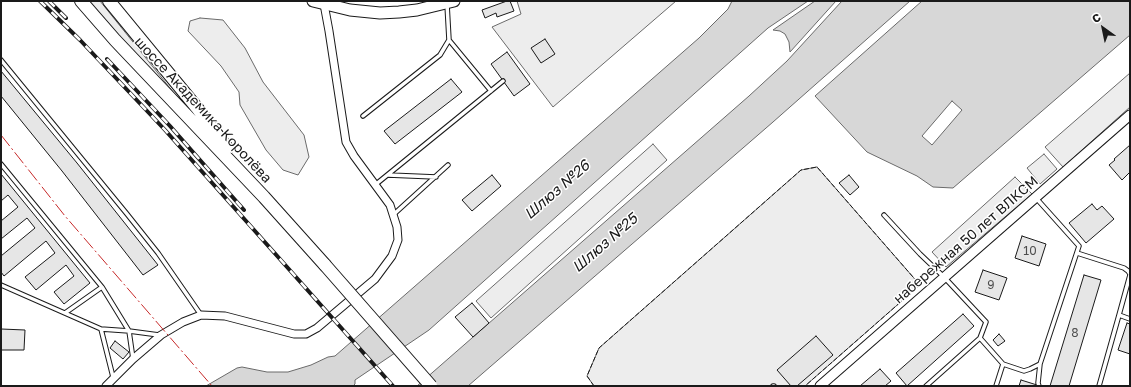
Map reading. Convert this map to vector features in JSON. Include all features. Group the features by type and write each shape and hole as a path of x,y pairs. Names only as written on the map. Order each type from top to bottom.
{"highway":[{"name":"шоссе Академика Королёва","path":"81,1 264,197"},
{"name":"шоссе Академика Королёва","path":"109,1 197,108 264,197"},
{"path":"264,197 431,386"}],"main road":[{"path":"313,1 350,10 380,13 417,10 451,2"}],"street":[{"path":"106,386 133,359 161,335 182,322 201,315 226,316 294,334 306,334 317,328 375,279 392,256 398,240 397,227 390,205 354,156 346,142 329,31 323,3"},
{"name":"набережная 50 лет ВЛКСМ","path":"820,386 1130,115"}],"lane":[{"path":"363,116 440,55 449,40 451,2"},
{"path":"449,40 491,92"},
{"path":"1,60 158,253 201,315"},
{"path":"375,185 503,81"},
{"path":"1,164 102,287 130,331 133,359"},
{"path":"393,215 448,166"},
{"path":"388,175 436,177"},
{"path":"1035,198 1079,246 1040,364 1039,386"},
{"path":"884,215 986,322 980,338 926,386"},
{"path":"1077,253 1124,268 1130,275 1099,386"},
{"path":"1,285 101,329 161,335"},
{"path":"65,313 102,287"},
{"path":"1119,315 1130,319"},
{"path":"101,329 114,378"},
{"path":"980,338 1003,364 1024,371 1030,370 1040,364"},
{"path":"996,386 1003,364"}],"shaded area":[{"path":"87,1 100,1 186,108 183,110"},
{"path":"517,1 676,1 553,107 492,27 521,14"},
{"path":"200,18 223,20 245,48 263,82 304,135 309,157 298,175 283,170 266,150 240,105 239,92 221,66 188,31 190,21"},
{"path":"1130,73 1130,107 1063,167 1045,147"},
{"path":"653,144 667,160 491,318 476,301"},
{"path":"1044,154 1057,169 1040,184 1027,168"},
{"path":"817,167 920,285 805,386 594,386 587,376 599,348 801,170"},
{"path":"1015,177 1032,194 946,267 932,252"}],"water":[{"name":"Шлюз №26","path":"732,1 808,1 768,28 429,330 355,380 355,384 353,386 206,386 237,368 242,367 267,372 288,372 311,365 328,357 335,356 699,38 728,9"},
{"path":"815,1 836,1 790,52 789,42 785,34 780,31 773,30"},
{"name":"Шлюз №25","path":"842,1 910,1 773,122 468,386 417,386 749,96 787,61"},
{"path":"922,1 1130,1 1130,35 953,188 933,187 917,176 867,152 815,96"}],"pier":[{"path":"952,101 962,110 932,145 922,136"}],"building":[{"path":"510,1 514,11 497,17 496,13 485,18 482,10"},
{"path":"545,39 555,54 541,63 531,48"},
{"path":"507,52 530,84 514,96 491,64"},
{"path":"1,71 77,163 158,265 143,275 1,96"},
{"path":"451,79 462,92 395,144 384,131"},
{"path":"1130,145 1130,172 1122,180 1109,165"},
{"path":"1,174 90,283 64,304 54,292 74,276 66,265 36,290 25,277 55,253 46,241 4,276 1,272 1,256 35,228 27,218 1,239 1,221 18,207 8,195 1,201"},
{"path":"492,175 501,186 472,211 462,200"},
{"path":"849,175 859,187 850,195 839,183"},
{"path":"1092,204 1097,210 1102,206 1114,219 1086,243 1069,223"},
{"path":"1022,236 1046,244 1039,266 1015,258"},
{"path":"983,270 1007,278 999,300 975,292"},
{"path":"1084,275 1101,280 1069,386 1050,386"},
{"path":"472,303 489,323 473,337 455,317"},
{"path":"963,314 974,326 907,386 896,373"},
{"path":"1127,323 1130,324 1130,354 1118,350"},
{"path":"1,329 25,330 24,350 1,350"},
{"path":"999,334 1005,341 998,346 993,340"},
{"path":"816,336 833,355 797,386 791,386 777,370"},
{"path":"115,341 129,352 123,359 110,348"},
{"path":"880,369 891,381 885,386 860,386"},
{"path":"1021,380 1037,385 1037,386 1019,386"}],"railway":[{"path":"40,1 80,40 165,130 393,386"},
{"path":"49,1 66,18"},
{"path":"107,59 170,126 244,210"}],"fence":[{"path":"594,386 587,376 599,348 801,170 817,167 920,285 805,386"}],"power":[{"path":"1,135 65,216 212,386"}]}
